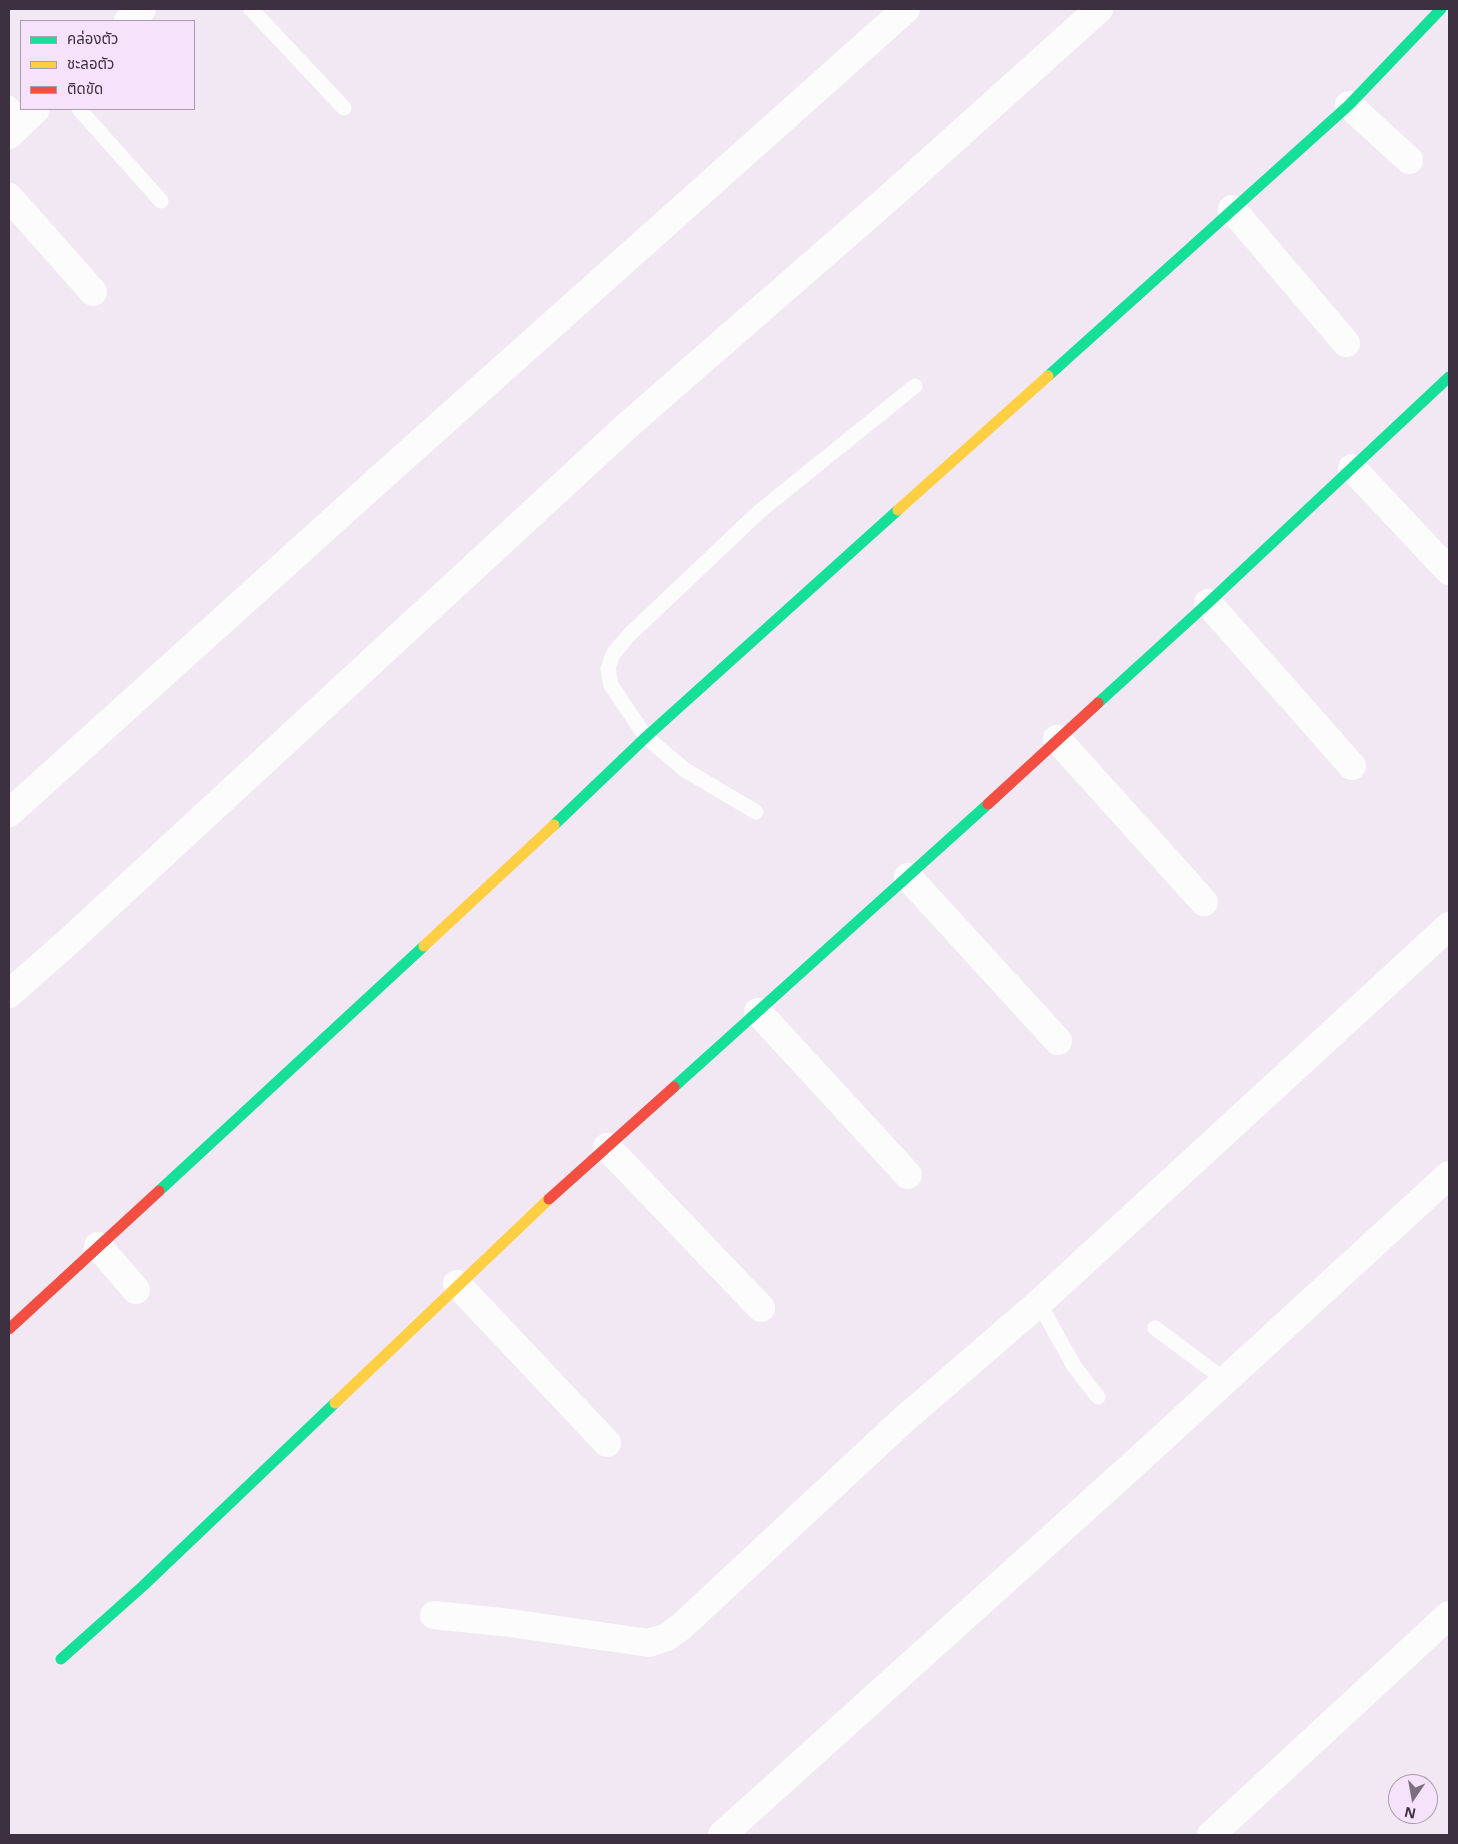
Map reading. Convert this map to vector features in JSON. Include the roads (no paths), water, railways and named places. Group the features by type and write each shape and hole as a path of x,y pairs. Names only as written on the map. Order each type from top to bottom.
{"street":[{"path":"129,20 142,9"},
{"path":"9,813 376,482 906,9"},
{"path":"9,994 628,425 892,195 1099,9"},
{"path":"9,1329 646,738 1348,105 1441,9"},
{"path":"1348,105 1409,160"},
{"path":"9,197 93,292"},
{"path":"1232,209 1346,343"},
{"path":"61,1659 143,1586 457,1284 1208,603 1449,377"},
{"path":"1352,468 1449,571"},
{"path":"1208,603 1352,766"},
{"path":"1058,740 1204,902"},
{"path":"908,877 1058,1041"},
{"path":"434,1615 510,1623 649,1643 667,1637 682,1626 901,1422 1039,1303 1449,926"},
{"path":"758,1012 908,1175"},
{"path":"607,1147 761,1308"},
{"path":"722,1835 1449,1175"},
{"path":"98,1246 136,1290"},
{"path":"457,1284 607,1443"},
{"path":"1211,1835 1449,1616"}],"lane":[{"path":"117,9 127,20"},
{"path":"251,9 344,108"},
{"path":"80,110 161,201"},
{"path":"756,812 684,770 646,738 611,685 608,669 613,654 628,636 760,511 915,386"},
{"path":"1039,1303 1074,1366 1098,1397"},
{"path":"1155,1328 1225,1380"}]}
